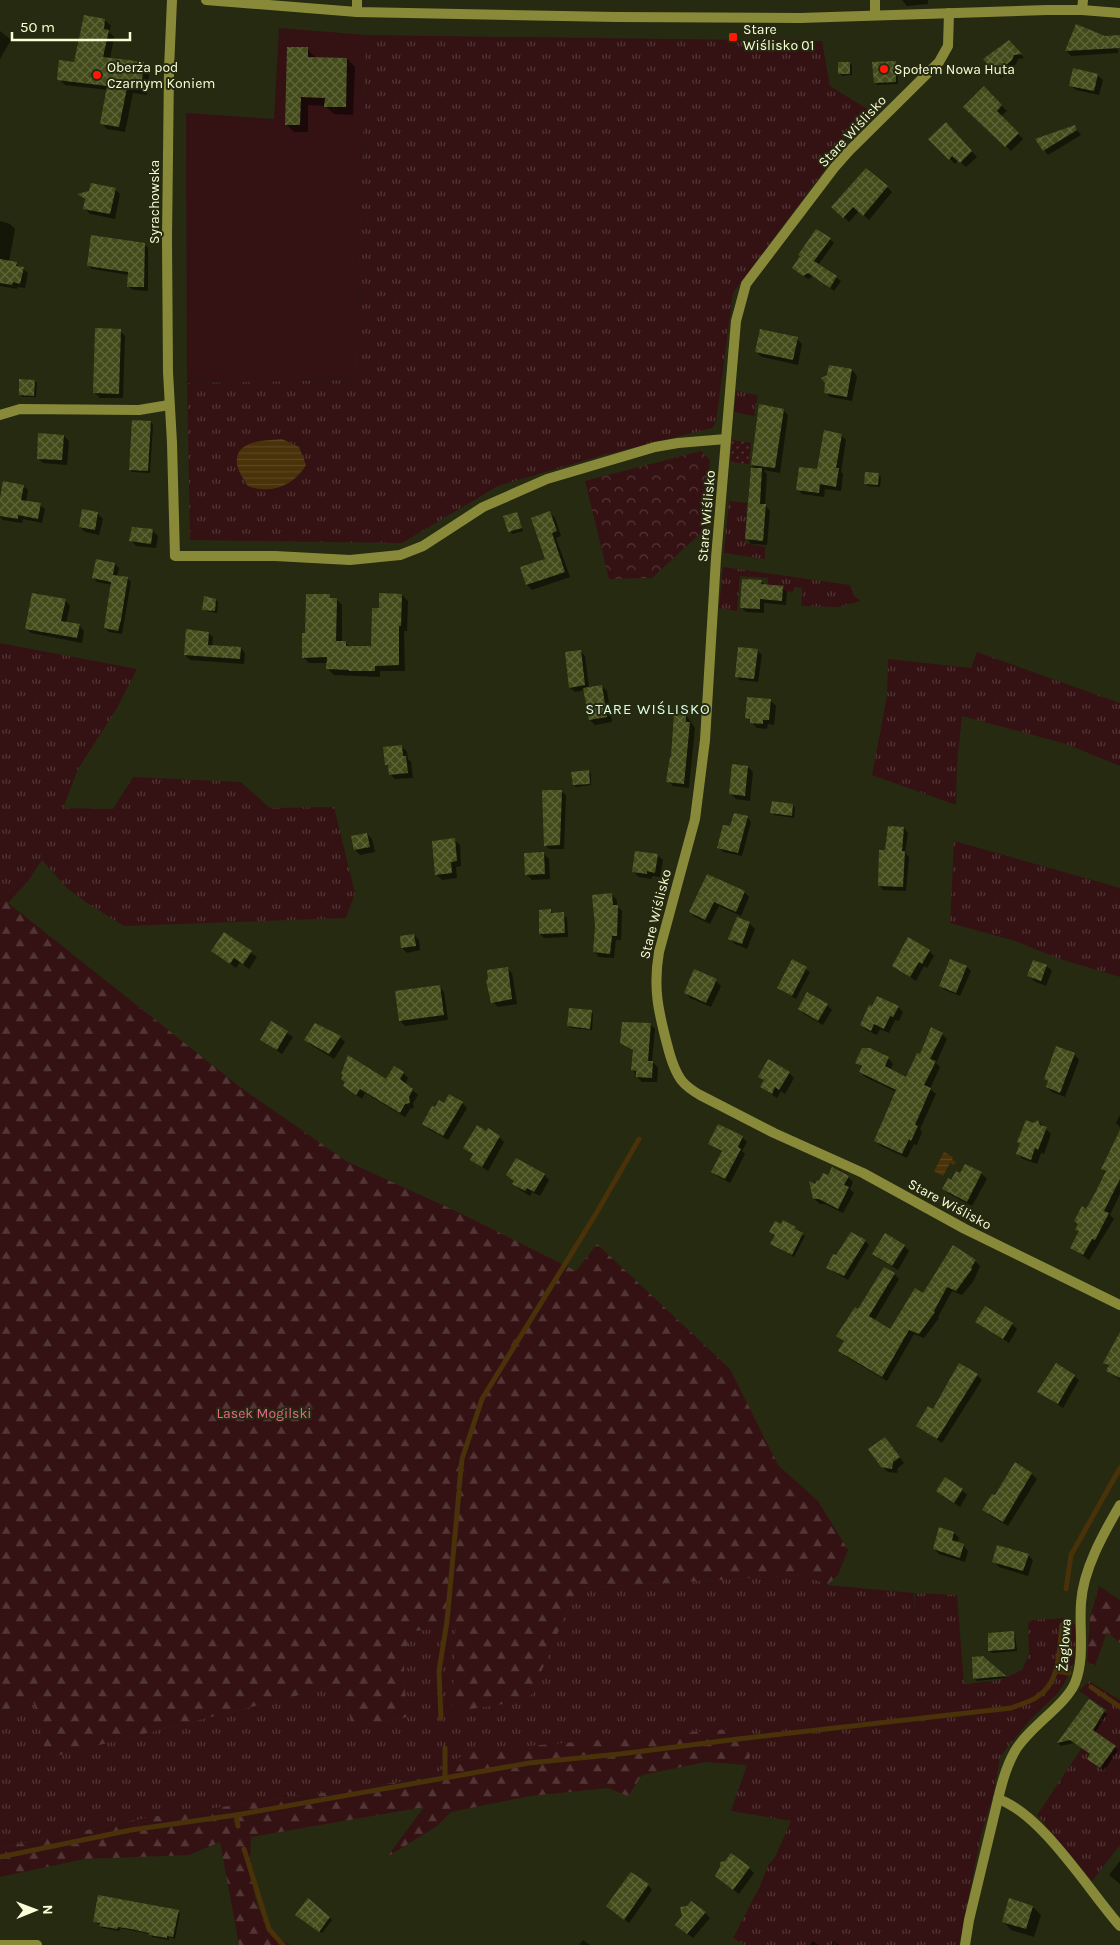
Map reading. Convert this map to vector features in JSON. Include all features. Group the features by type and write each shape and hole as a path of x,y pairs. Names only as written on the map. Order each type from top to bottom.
{"street":[{"name":"Syrachowska","path":"172,0 167,229 175,556 275,556 350,560 400,555 411,551 482,507 547,479 655,448 678,443 726,440"},
{"path":"206,0 356,12 736,18 949,13 1083,5 1120,13"},
{"path":"356,12 357,0"},
{"path":"875,0 875,15"},
{"name":"Stare Wiślisko","path":"949,13 948,46 939,62 849,151 746,284 736,321 716,558 705,740 695,819 666,922 656,974 658,1011 670,1055 679,1076 689,1088 774,1133 863,1173 965,1229 1120,1305"},
{"path":"0,416 20,409 139,410 170,405"},
{"name":"Żaglowa","path":"965,1945 969,1920 1006,1769 1019,1745 1075,1683 1082,1629 1081,1602 1083,1591 1094,1557 1120,1505"},
{"path":"998,1799 1016,1807 1045,1835 1120,1926"},
{"path":"0,1945 37,1945"}],"green space":[{"path":"279,28 366,35 356,380 187,383 186,113 274,119"},
{"path":"366,35 822,41 830,86 869,110 733,293 716,422 712,428 600,456 498,486 402,543 190,540 187,383 356,380"},
{"path":"736,391 758,395 754,416 734,412"},
{"path":"732,440 751,443 749,464 730,462"},
{"path":"701,451 710,460 706,528 652,578 609,579 585,481"},
{"path":"729,501 747,503 745,543 765,547 765,559 724,553"},
{"path":"723,567 850,585 854,596 861,601 838,607 801,606 802,588 794,587 793,592 784,591 784,585 776,585 773,600 768,600 768,578 740,576 737,611 719,608"},
{"path":"0,643 137,669 117,708 78,769 63,808 113,809 133,777 241,782 270,808 334,807 355,893 346,918 124,926 67,888 42,860 28,881 8,903 0,893"},
{"path":"977,652 1120,703 1120,766 1066,744 962,716 957,763 956,805 872,775 887,696 888,659 971,668"},
{"path":"954,841 1120,888 1120,977 1060,959 1015,941 950,923"},
{"name":"Lasek Mogilski","path":"0,893 8,903 240,1087 346,1161 462,1214 576,1271 597,1244 730,1369 778,1465 818,1501 848,1550 838,1575 827,1585 805,1575 577,1588 529,1700 452,1712 456,1627 414,1631 409,1641 404,1662 407,1717 352,1727 343,1684 47,1758 33,1701 0,1711"},
{"path":"805,1575 827,1585 914,1593 914,1615 915,1593 957,1595 964,1684 1001,1680 1022,1670 1029,1654 1028,1623 1033,1620 1068,1618 1077,1627 1074,1662 1064,1684 1058,1693 1028,1722 1000,1757 994,1792 981,1835 959,1945 745,1945 733,1938 760,1886 768,1865 774,1859 791,1821 731,1811 750,1756 469,1751 429,1778 151,1817 0,1848 0,1711 33,1701 47,1758 343,1684 352,1727 407,1717 403,1660 409,1638 414,1631 456,1627 529,1700 577,1588"},
{"path":"1099,1586 1120,1600 1120,1643 1107,1632 1095,1666 1087,1662 1090,1617"},
{"path":"1089,1681 1120,1700 1120,1845 1092,1881 1037,1815 1107,1710 1079,1691"},
{"path":"742,1728 750,1756 747,1765 706,1762 642,1775 628,1796 608,1788 530,1796 451,1812 437,1826 387,1857 424,1807 251,1837 251,1875 260,1912 274,1934 290,1945 239,1945 220,1842 189,1855 84,1859 0,1877 0,1848 151,1817 429,1778 469,1751"}],"shaded area":[{"path":"282,439 299,447 306,465 301,472 281,487 256,489 248,486 237,464 237,456 241,450 252,443"},
{"path":"944,1152 953,1157 952,1160 956,1162 954,1165 950,1163 943,1176 934,1171"}],"building":[{"path":"84,15 105,19 104,29 109,30 103,57 144,62 141,89 127,88 119,127 100,124 107,86 57,80 59,60 74,62"},
{"path":"1076,24 1105,36 1120,35 1120,48 1065,51"},
{"path":"1009,40 1022,54 1014,55 1012,60 996,74 983,59"},
{"path":"287,47 308,47 308,57 347,58 346,107 324,107 325,98 301,97 300,125 285,125"},
{"name":"Społem Nowa Huta","path":"896,61 896,82 874,83 872,62"},
{"path":"838,62 850,62 850,74 838,74"},
{"path":"1073,68 1098,74 1094,91 1069,86"},
{"path":"984,86 1002,105 997,111 1019,133 1005,147 963,107"},
{"path":"946,122 972,151 960,163 952,156 949,160 928,139"},
{"path":"1075,125 1077,130 1043,151 1035,139"},
{"path":"866,168 888,186 863,216 853,207 843,218 831,207"},
{"path":"91,183 116,188 110,214 83,209 85,199 77,194 89,191"},
{"path":"816,229 831,238 814,261 837,276 830,288 808,273 803,276 792,268 800,256 798,255"},
{"path":"91,235 145,243 144,287 127,287 128,272 87,266"},
{"path":"0,259 17,262 16,266 24,267 20,284 13,282 12,285 0,283"},
{"path":"95,328 121,329 119,394 93,393"},
{"path":"760,329 798,337 793,360 755,352"},
{"path":"829,365 852,369 847,397 824,393 825,383 821,378 827,375"},
{"path":"19,379 35,380 34,396 19,395"},
{"path":"759,404 784,409 775,468 751,465"},
{"path":"132,420 151,421 148,471 129,470"},
{"path":"824,430 842,434 836,468 839,468 836,487 820,484 819,493 796,490 799,467 817,469"},
{"path":"38,433 64,435 62,460 37,459"},
{"path":"751,468 762,468 760,504 766,504 763,541 745,539"},
{"path":"865,472 879,473 878,485 864,484"},
{"path":"3,481 24,485 21,500 41,503 38,519 18,515 18,519 0,516 0,498"},
{"path":"82,509 98,512 95,530 79,527"},
{"path":"550,511 557,531 552,533 565,572 526,585 520,567 545,559 531,518"},
{"path":"517,512 522,528 508,532 503,516"},
{"path":"132,527 153,529 151,544 129,541"},
{"path":"96,559 115,563 113,575 128,577 118,631 104,628 111,582 92,578"},
{"path":"742,579 762,580 761,584 783,586 782,601 760,599 760,609 740,608"},
{"path":"32,593 66,599 61,621 80,624 77,638 25,629"},
{"path":"379,593 402,594 401,626 399,626 399,665 375,666 375,671 349,671 326,669 327,657 302,658 302,633 305,633 306,594 330,594 330,598 337,598 336,641 346,641 346,646 371,646 372,608 379,608"},
{"path":"204,596 216,599 215,611 202,610"},
{"path":"186,629 209,632 208,645 241,647 240,659 184,655"},
{"path":"738,647 758,649 754,679 735,677"},
{"path":"581,650 585,685 569,688 565,652"},
{"path":"602,685 607,717 589,720 583,688"},
{"path":"747,697 771,699 769,720 763,720 763,724 750,723 750,719 745,718"},
{"path":"674,713 686,714 686,722 690,722 684,784 666,782 671,757"},
{"path":"402,745 403,756 406,756 408,773 389,775 388,765 385,765 383,747"},
{"path":"732,764 748,766 745,796 729,794"},
{"path":"589,770 590,784 573,785 571,772"},
{"path":"542,790 562,790 560,845 544,846"},
{"path":"772,801 793,804 792,816 770,813"},
{"path":"734,813 748,816 738,853 717,848 723,825 730,826"},
{"path":"888,826 904,827 902,851 905,851 903,887 878,886 879,850 885,850"},
{"path":"367,833 370,847 354,850 351,836"},
{"path":"455,838 457,861 451,862 452,873 435,875 432,841"},
{"path":"635,851 658,854 655,873 647,871 647,874 632,872"},
{"path":"544,852 545,874 525,875 524,853"},
{"path":"707,874 745,891 736,912 714,902 705,920 689,912"},
{"path":"612,893 613,905 618,905 617,936 612,936 610,954 593,952 595,926 592,895"},
{"path":"551,909 551,913 564,912 565,933 539,934 539,910"},
{"path":"737,917 750,922 742,944 728,939"},
{"path":"224,932 252,951 243,964 234,958 230,964 211,951"},
{"path":"414,934 416,946 401,948 400,936"},
{"path":"908,937 930,950 922,964 919,962 910,977 892,966"},
{"path":"792,959 807,967 792,996 777,988"},
{"path":"950,959 967,966 956,993 939,986"},
{"path":"1033,960 1047,965 1041,981 1027,976"},
{"path":"508,967 512,999 491,1003 486,980 488,979 487,970"},
{"path":"694,969 717,979 706,1003 684,993"},
{"path":"440,985 444,1015 399,1021 395,991"},
{"path":"807,992 828,1004 818,1021 798,1009"},
{"path":"877,996 899,1006 893,1017 890,1016 884,1029 874,1024 871,1031 860,1025 869,1005 872,1006"},
{"path":"569,1008 592,1010 590,1029 567,1026"},
{"path":"271,1021 288,1031 277,1050 260,1040"},
{"path":"622,1022 651,1023 648,1061 653,1061 652,1078 636,1077 636,1071 631,1070 633,1050 620,1043"},
{"path":"315,1023 341,1036 329,1054 304,1040"},
{"path":"931,1027 943,1033 930,1059 936,1061 924,1085 931,1088 915,1125 918,1126 902,1154 874,1141 896,1090 859,1072 862,1066 855,1063 862,1048 870,1048 889,1057 885,1066 906,1077 917,1053 920,1054"},
{"path":"1056,1046 1075,1053 1060,1093 1046,1087 1048,1081 1044,1079"},
{"path":"348,1055 386,1079 394,1066 404,1072 400,1079 413,1089 409,1097 410,1103 405,1104 400,1113 360,1089 356,1095 343,1086 345,1082 341,1079 343,1075 341,1074"},
{"path":"768,1059 790,1072 779,1090 775,1087 772,1094 760,1087 764,1080 758,1077"},
{"path":"449,1094 463,1102 443,1136 422,1124 432,1106 435,1107 439,1100 444,1103"},
{"path":"1026,1120 1033,1123 1038,1120 1040,1125 1047,1127 1038,1150 1035,1148 1031,1160 1016,1154 1020,1143 1017,1142"},
{"path":"718,1124 743,1136 738,1147 741,1149 725,1179 711,1172 722,1151 708,1144"},
{"path":"477,1125 486,1131 488,1128 500,1136 482,1167 470,1160 473,1154 463,1148"},
{"path":"1120,1130 1120,1179 1104,1211 1109,1213 1095,1240 1092,1239 1083,1255 1070,1248 1079,1231 1075,1230 1078,1224 1074,1221 1082,1206 1086,1209 1094,1195 1106,1171 1101,1169"},
{"path":"516,1158 545,1174 534,1192 527,1188 525,1191 512,1184 514,1181 506,1175"},
{"path":"965,1164 982,1172 967,1202 942,1189 948,1178 951,1180 956,1171 960,1173"},
{"path":"832,1167 849,1176 844,1185 849,1187 838,1209 819,1199 813,1199 809,1181 815,1184 823,1173 828,1175"},
{"path":"783,1220 803,1233 792,1255 770,1244 775,1235 769,1232 775,1221 781,1224"},
{"path":"851,1232 866,1240 844,1276 826,1268 833,1254 836,1255"},
{"path":"885,1233 905,1245 892,1266 872,1254"},
{"path":"953,1245 976,1260 972,1269 956,1291 947,1287 935,1312 919,1334 909,1330 882,1377 838,1351 844,1341 836,1336 855,1307 858,1309 884,1267 895,1273 869,1316 890,1329 915,1288 923,1293"},
{"path":"985,1306 1013,1323 1003,1339 975,1322"},
{"path":"1120,1332 1120,1378 1106,1371 1109,1365 1103,1363"},
{"path":"959,1363 978,1374 937,1439 916,1426 928,1406 933,1409"},
{"path":"1056,1363 1075,1375 1058,1404 1037,1392"},
{"path":"885,1437 900,1457 893,1462 892,1469 881,1467 868,1449"},
{"path":"1015,1462 1032,1473 1003,1522 982,1510 992,1494 995,1495"},
{"path":"945,1477 963,1489 954,1503 936,1491"},
{"path":"939,1527 954,1532 952,1540 964,1544 960,1558 933,1549"},
{"path":"997,1545 1029,1554 1023,1571 992,1562"},
{"path":"1014,1631 1015,1649 988,1651 988,1633"},
{"path":"983,1656 1006,1676 973,1679 972,1657"},
{"path":"1089,1699 1105,1710 1093,1730 1116,1746 1100,1768 1087,1759 1090,1754 1070,1740 1057,1743"},
{"path":"731,1853 750,1867 733,1890 715,1876 720,1867 720,1862 725,1861"},
{"path":"631,1872 649,1884 624,1920 606,1906"},
{"path":"98,1895 179,1910 173,1937 167,1936 167,1938 131,1929 99,1926 100,1923 93,1922"},
{"path":"308,1898 330,1917 319,1932 295,1915"},
{"path":"1009,1898 1033,1906 1026,1929 1002,1922"},
{"path":"691,1901 706,1912 687,1934 675,1925 682,1916 680,1907 687,1906"}],"waterway":[{"path":"459,1488 462,1459 482,1399 597,1212 639,1139"},
{"path":"1066,1589 1071,1555 1120,1468"},
{"path":"441,1718 439,1671 447,1621 459,1492"},
{"path":"0,1857 131,1830 236,1815 529,1763 1011,1708 1034,1699 1045,1691 1051,1683 1059,1655 1062,1625"},
{"path":"1056,1671 1069,1673"},
{"path":"1091,1687 1120,1707"},
{"path":"445,1748 445,1777"},
{"path":"236,1815 238,1826"},
{"path":"244,1849 269,1929 283,1945"}],"place":[{"name":"Stare Wiślisko 01","path":"733,37"},
{"name":"Społem Nowa Huta","path":"884,69"},
{"name":"Oberża pod Czarnym Koniem","path":"97,75"}],"district":[{"name":"STARE WIŚLISKO","path":"648,709"}]}
